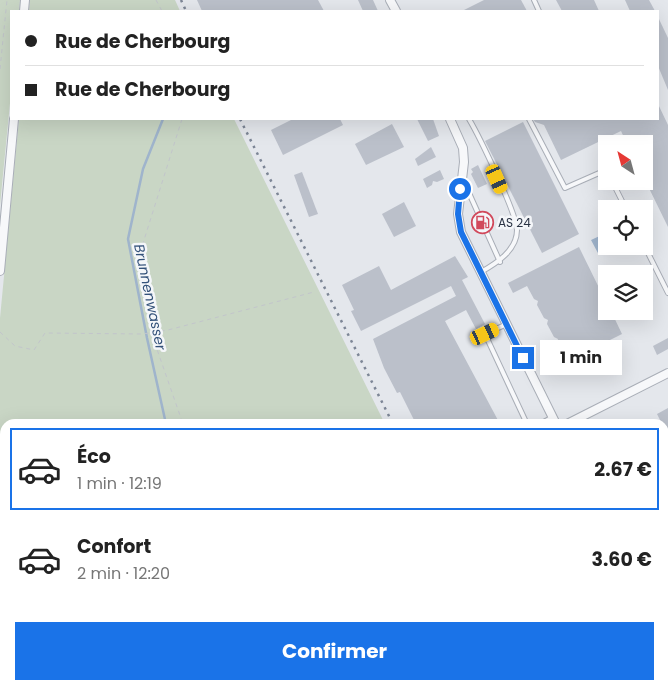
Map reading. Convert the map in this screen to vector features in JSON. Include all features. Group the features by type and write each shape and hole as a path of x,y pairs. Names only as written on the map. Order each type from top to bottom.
{"street":[{"path":"0,271 14,120"},
{"path":"450,120 463,148 458,214 461,232 553,419"},
{"path":"577,419 668,373"}],"lane":[{"path":"471,120 512,213 517,230 510,249 500,262 481,272"},
{"path":"530,120 565,188 598,174"},
{"path":"460,189 468,193 500,262"},
{"path":"649,255 668,293"},
{"path":"507,324 485,334 525,419"}],"path":[{"path":"0,69 7,0"},
{"path":"181,419 151,332 139,256 182,120"},
{"path":"0,332 15,346 34,350 45,333 70,331 142,334 168,330 314,292"}],"green space":[{"path":"0,0 20,0 19,10 10,10 10,103 0,205"},
{"path":"30,0 175,0 180,10 29,10"},
{"path":"19,120 234,120 383,419 0,419 0,318"}],"water":[{"path":"598,237 598,253 591,240"}],"building":[{"path":"197,0 318,0 323,10 202,10"},
{"path":"358,0 373,0 378,10 363,10"},
{"path":"484,0 521,0 526,10 464,10"},
{"path":"556,0 594,0 599,10 561,10"},
{"path":"625,0 649,0 654,10 630,10"},
{"path":"659,19 668,38 668,90 659,68"},
{"path":"659,106 668,125 668,227 650,190 653,190 653,135 623,135 621,131 613,135 598,135 598,142 561,160 544,125 534,120 659,120"},
{"path":"291,120 340,120 343,125 283,155 271,130"},
{"path":"418,120 433,120 439,136 428,141"},
{"path":"523,122 579,234 542,253 485,141"},
{"path":"392,124 404,147 366,165 355,144"},
{"path":"431,147 436,157 418,166 415,159"},
{"path":"478,165 487,184 478,188 471,174 473,172 471,169"},
{"path":"440,170 444,179 437,182 433,181 432,185 427,188 423,179"},
{"path":"302,172 318,214 309,217 294,175"},
{"path":"404,202 416,226 394,237 382,214"},
{"path":"579,247 598,286 598,320 615,320 622,334 566,362 557,343 558,339 554,337 547,324 548,320 544,318 537,305 538,301 534,299 527,286 513,293 508,283"},
{"path":"455,256 468,277 462,280 485,324 476,329 466,310 445,321 497,419 414,419 400,392 397,393 384,368 373,339 456,296 451,286 361,331 351,311 354,310 342,285 379,266 391,290"},
{"path":"668,338 668,349 657,355 653,346"},
{"path":"668,408 668,419 660,419 657,414"}],"waterway":[{"name":"Brunnenwasser","path":"163,120 143,169 128,239 165,419"}],"railway":[{"path":"181,0 186,10"},
{"path":"241,120 390,419"}],"place":[{"name":"AS 24","path":"482,222"}],"route":[{"path":"460,189 458,214 461,232 523,358"}]}
